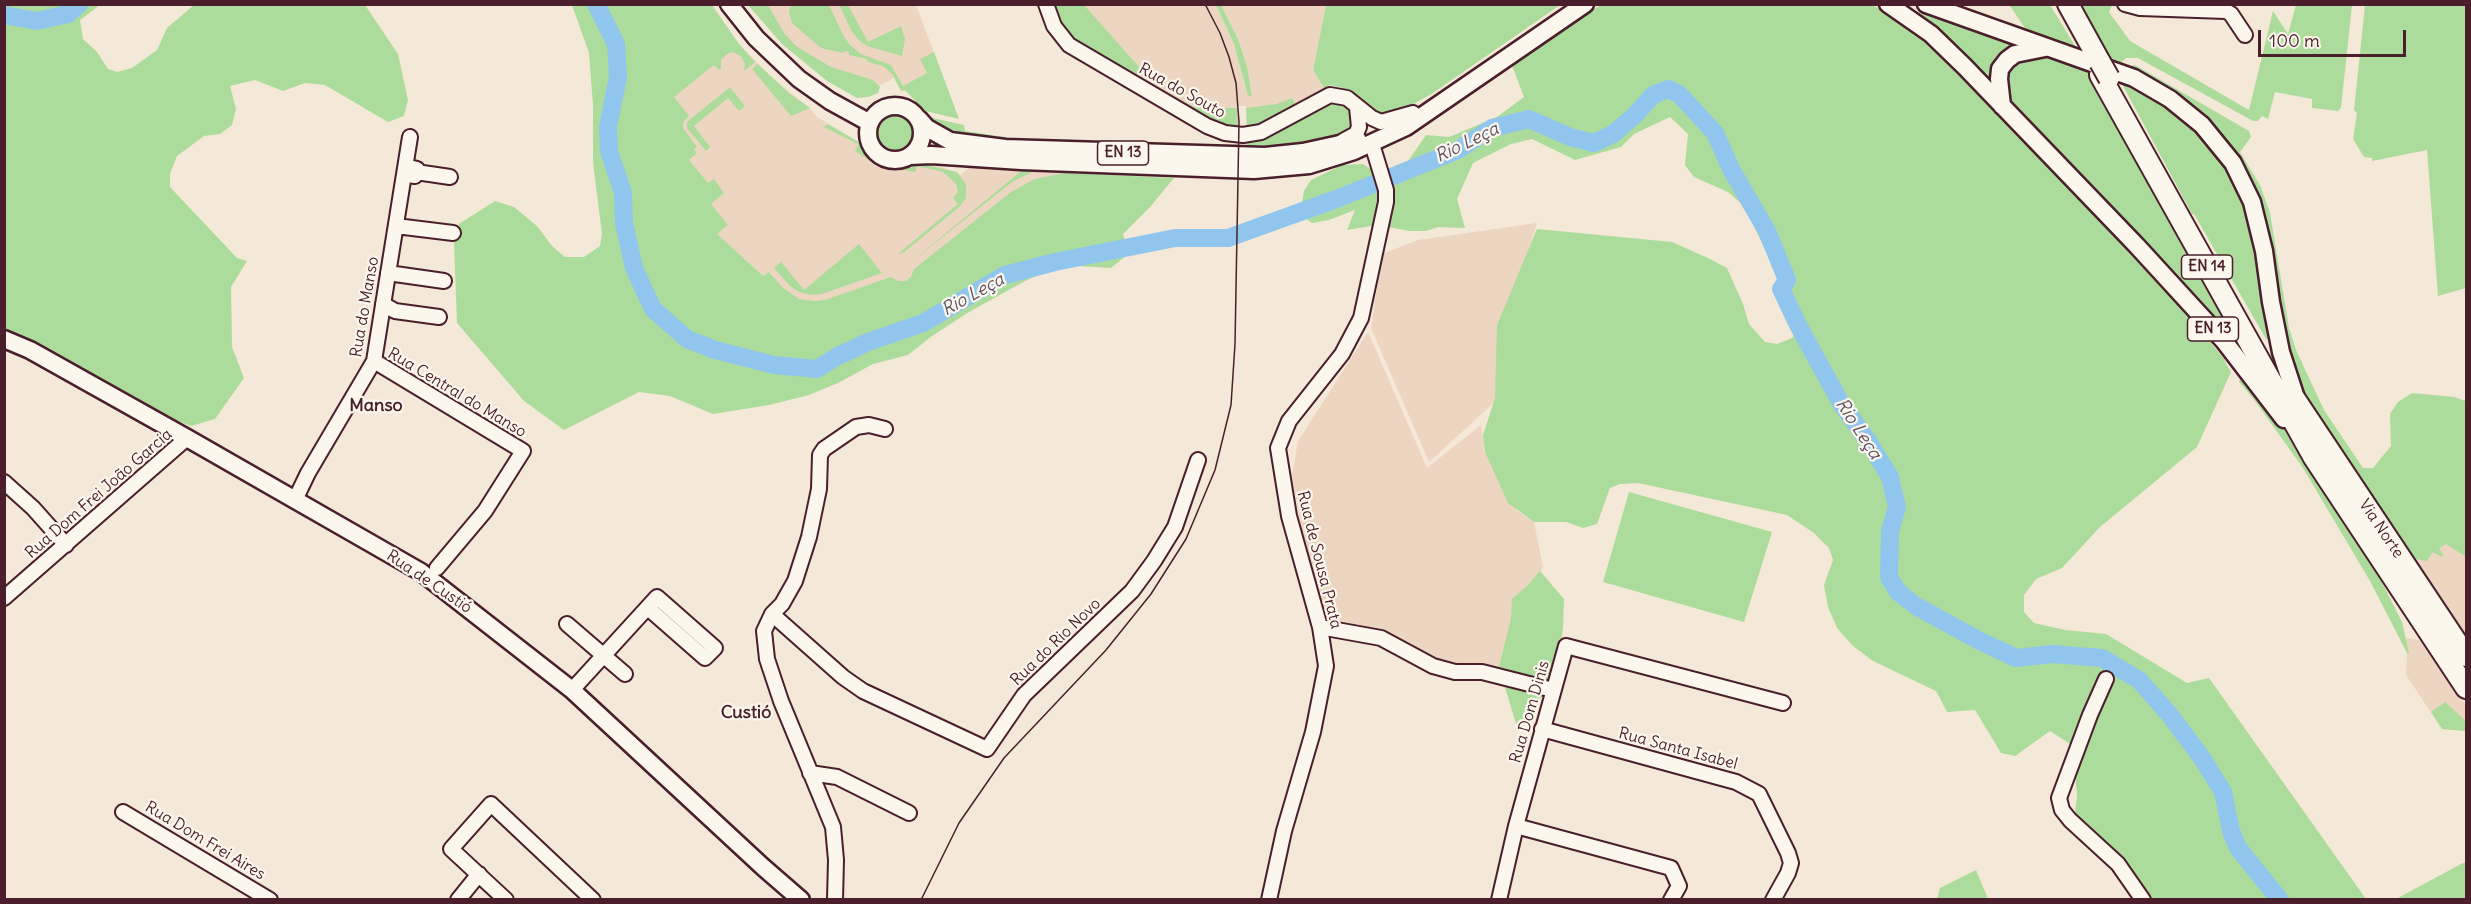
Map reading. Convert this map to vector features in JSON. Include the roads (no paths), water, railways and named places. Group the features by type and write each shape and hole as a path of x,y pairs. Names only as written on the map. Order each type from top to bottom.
{"highway":[{"name":"EN 14","path":"2061,4 2250,331 2276,374 2297,401"},
{"name":"EN 14","path":"2068,4 2100,68 2314,459"},
{"name":"Via Norte","path":"2297,401 2466,656"},
{"name":"Via Norte","path":"2314,459 2466,688"}],"main road":[{"path":"729,4 756,38 799,79 838,106 870,123"},
{"name":"EN 13","path":"1568,4 1413,113 1354,142 1304,152 1265,156 985,147 950,141 927,128 911,111 896,106 878,112 870,123 869,140 878,154 894,160 910,156 931,155 1020,161 1263,170 1323,161 1372,144 1417,121 1585,4"},
{"name":"EN 13","path":"1888,4 1919,25 1942,45 2203,316 2314,459"},
{"path":"1926,4 2134,78 2160,92 2202,125 2233,163 2259,224 2275,328 2297,401"},
{"path":"2002,106 2000,69 2016,54 2046,48"},
{"path":"910,156 918,149 922,139 922,129 918,119"},
{"name":"Rua de Custió","path":"4,339 30,350 420,572 572,690 801,900"}],"street":[{"name":"Rua do Souto","path":"1046,4 1054,26 1069,45 1207,126 1225,133 1243,135 1261,132 1326,96 1344,97 1381,122 1413,113"},
{"path":"2125,4 2140,8 2227,12 2231,14 2245,35"},
{"path":"1335,145 1356,134 1359,127 1357,107"},
{"name":"Rua do Manso","path":"295,500 308,473 374,361 396,226 410,171 410,137"},
{"name":"Rua de Sousa Prata","path":"1269,900 1284,831 1313,732 1326,666 1320,627 1289,516 1278,448 1289,421 1342,354 1361,318 1385,212 1386,190 1372,144"},
{"path":"410,171 450,177"},
{"path":"396,226 453,234"},
{"path":"388,273 444,281"},
{"path":"383,304 395,310 440,317"},
{"name":"Rua Central do Manso","path":"374,361 523,451 485,511 437,568"},
{"path":"835,900 832,826 781,701 767,659 764,631 772,614 782,604 795,581 809,537 819,489 820,455 824,449 856,427 869,425 885,429"},
{"name":"Rua Dom Frei João Garcia","path":"4,598 187,438"},
{"name":"Rua do Rio Novo","path":"772,614 843,677 863,691 987,749 1024,694 1132,591 1154,561 1175,527 1198,460"},
{"path":"4,482 33,508 66,545"},
{"path":"572,690 657,597 715,648 705,658 648,608"},
{"path":"567,624 625,674"},
{"path":"1320,627 1381,638 1433,666 1455,672 1482,672 1553,690"},
{"name":"Rua Dom Dinis","path":"1499,900 1516,826 1566,646 1783,703"},
{"path":"2106,680 2090,715 2059,798 2062,810 2070,820 2118,864 2143,900"},
{"name":"Rua Santa Isabel","path":"1542,729 1736,782 1759,794 1791,863 1773,900"},
{"path":"810,773 837,777 909,813"},
{"path":"506,900 451,849 491,804 593,900"},
{"name":"Rua Dom Frei Aires","path":"123,812 270,900"},
{"path":"1516,826 1671,868 1679,886 1671,900"},
{"path":"458,900 478,874"}],"waterway":[{"name":"Rio Leça","path":"4,15 37,21 68,14 79,4"},
{"name":"Rio Leça","path":"596,4 616,44 618,77 608,127 609,151 623,193 624,223 634,268 653,309 687,339 715,350 774,365 817,369 868,342 923,323 1005,275 1055,262 1175,238 1228,238 1339,198 1458,150 1492,128 1529,119 1570,137 1594,143 1613,134 1653,95 1668,89 1679,94 1715,133 1731,169 1767,231 1787,280 1781,289 1798,325 1842,405 1890,477 1897,507 1890,531 1889,577 1898,592 1916,606 2016,658 2052,654 2102,658 2139,680 2169,714 2202,758 2223,792 2231,831 2238,848 2280,900"}],"tram line":[{"path":"921,900 959,823 1004,758 1106,650 1151,594 1186,539 1215,470 1231,405 1235,344 1239,122 1236,83 1229,57 1205,4"}],"district":[{"name":"Manso","path":"376,406"},
{"name":"Custió","path":"746,713"}]}
